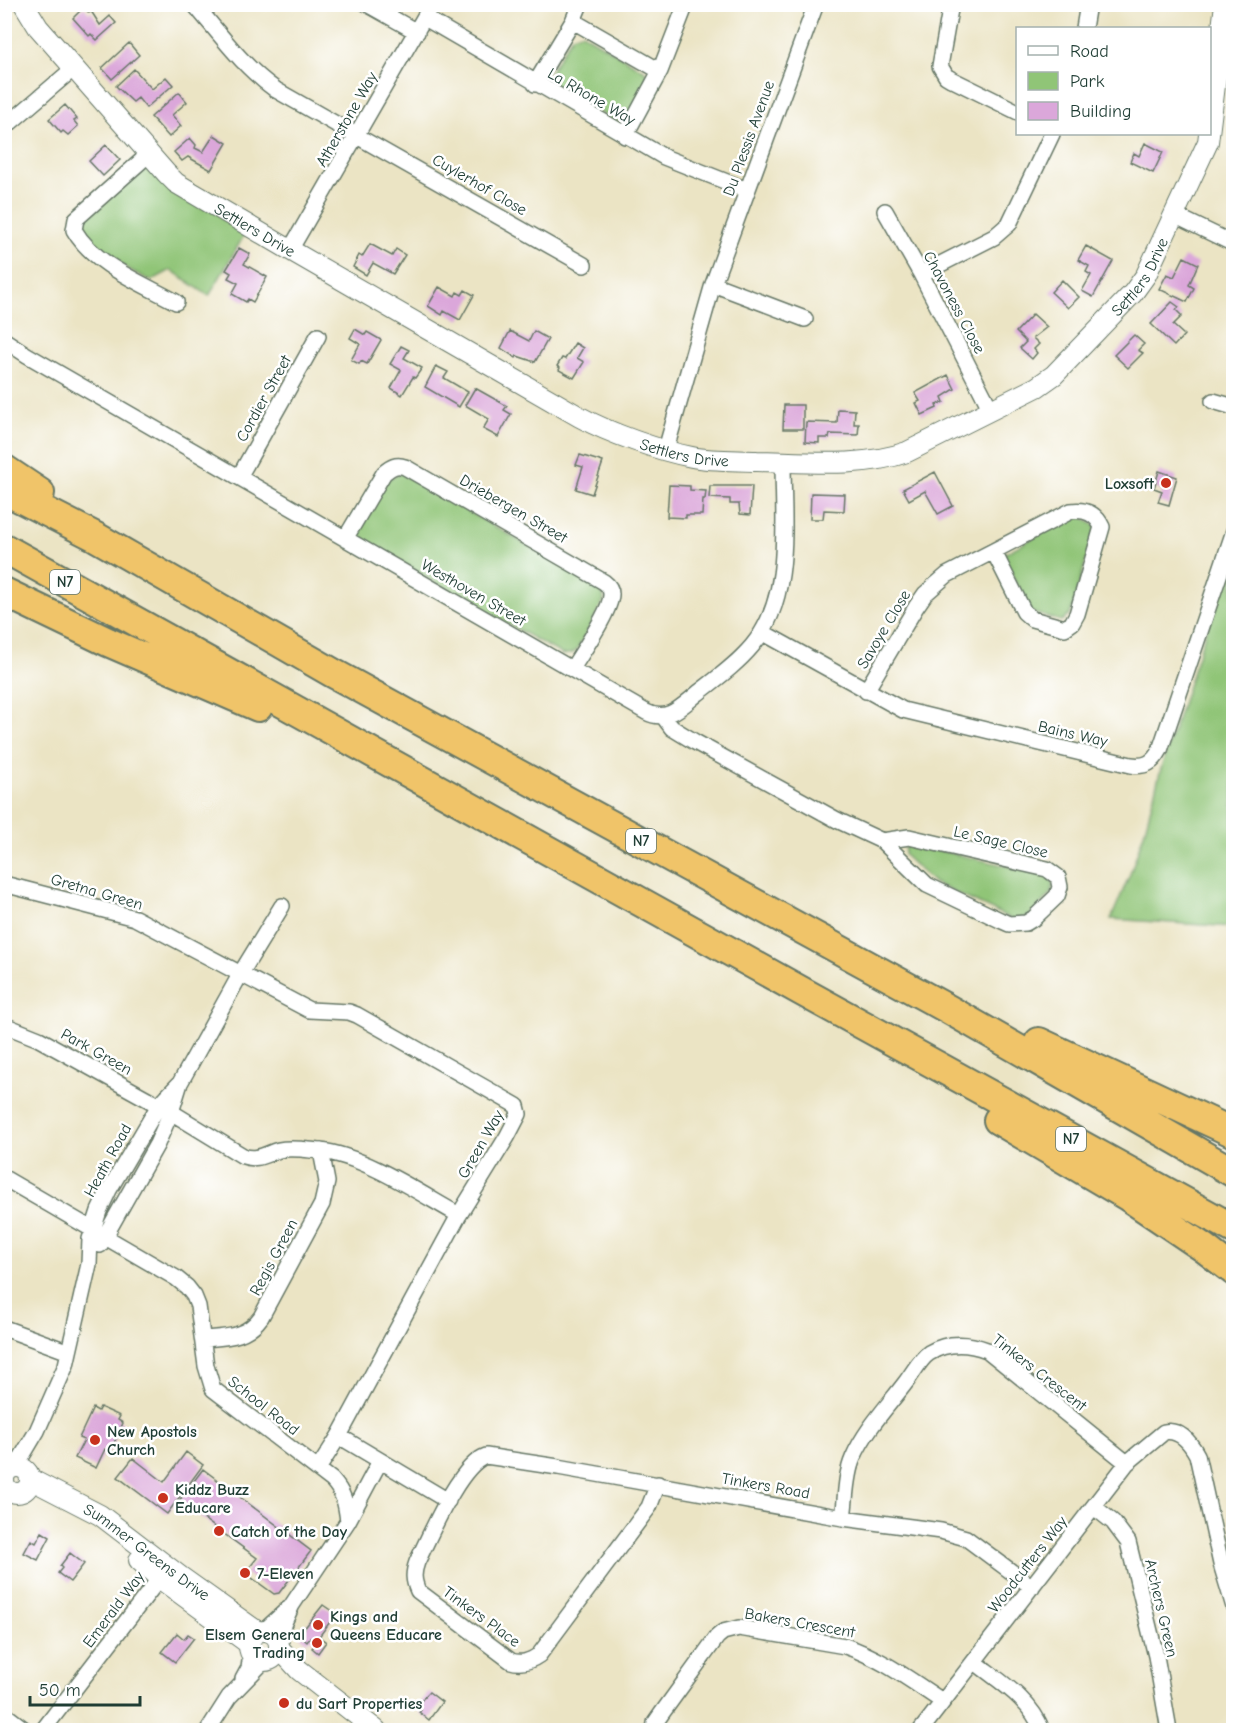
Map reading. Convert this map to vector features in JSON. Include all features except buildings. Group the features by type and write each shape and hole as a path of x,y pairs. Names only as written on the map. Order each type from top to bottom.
{"highway":[{"path":"4,468 53,502 96,537"},
{"name":"N7","path":"4,490 96,537 333,674 948,1009 1233,1173"},
{"name":"N7","path":"4,548 1233,1229"},
{"path":"4,592 108,642 416,777"},
{"path":"803,992 808,1005 817,1015 1127,1196 1233,1271"},
{"path":"948,1009 962,1008 977,1012 1233,1133"}],"street":[{"name":"Settlers Drive","path":"24,4 38,27 166,173 184,188 580,417 609,431 698,458 783,462 860,462 887,458 915,448 1037,387 1054,375 1133,293 1146,275 1208,142 1209,135"},
{"name":"La Rhone Way","path":"367,4 421,25 535,84 664,157 747,190"},
{"name":"Atherstone Way","path":"290,250 432,4"},
{"path":"535,84 573,21 580,4"},
{"path":"625,136 660,71 686,4"},
{"name":"Du Plessis Avenue","path":"666,449 713,284 816,4"},
{"path":"951,4 940,60 942,71 951,79 1016,111"},
{"path":"1084,27 1088,4"},
{"name":"Settlers Drive","path":"1211,102 1214,61 1225,4"},
{"name":"Cuylerhof Close","path":"199,7 259,78 276,90 584,265"},
{"path":"573,21 660,71"},
{"path":"4,128 74,68"},
{"path":"921,274 994,237 1009,224 1052,135"},
{"path":"149,154 76,219 74,230 90,249 113,267 176,302"},
{"name":"Chavoness Close","path":"885,211 921,274 991,410"},
{"path":"1174,215 1233,244"},
{"path":"713,284 805,319"},
{"name":"Cordier Street","path":"239,477 318,336"},
{"name":"Westhoven Street","path":"4,340 651,715 663,716"},
{"path":"1213,401 1233,406"},
{"path":"663,716 676,712 726,671 752,646 762,632 776,603 782,577 783,462"},
{"name":"Driebergen Street","path":"345,539 384,473 392,466 405,467 608,585 611,597 607,610 572,669"},
{"name":"Savoye Close","path":"866,691 925,594 947,575 1071,511 1086,511 1092,514 1102,527 1077,614 1072,623 1065,627 1032,619 1023,612 994,552"},
{"name":"Bains Way","path":"762,632 866,691 914,714 1131,765 1149,764 1155,760 1164,740 1233,531"},
{"name":"Le Sage Close","path":"663,716 672,728 695,742 837,820 882,841 927,885 1009,924 1026,923 1034,918 1059,891 1058,877 1047,869 909,837 882,841"},
{"name":"Gretna Green","path":"4,884 135,918 241,973"},
{"path":"15,1478 63,1377 98,1232 158,1144 165,1109 241,973 282,906"},
{"name":"Green Way","path":"241,973 309,1011 349,1012 357,1015 516,1106 519,1114 459,1215 339,1436 318,1469"},
{"name":"Park Green","path":"4,1025 39,1040 252,1159 262,1158 279,1150 339,1154 359,1161 459,1215"},
{"name":"Regis Green","path":"203,1339 243,1334 255,1326 261,1317 322,1204 327,1182 321,1151"},
{"name":"School Road","path":"4,1178 176,1278 187,1287 195,1296 198,1306 206,1366 213,1389 340,1488 345,1500 348,1521"},
{"path":"4,1328 69,1352"},
{"name":"Tinkers Crescent","path":"843,1518 848,1474 852,1459 863,1440 925,1356 942,1347 957,1344 974,1345 987,1350 1127,1463"},
{"name":"Woodcutters Way","path":"921,1731 1127,1463 1159,1435 1171,1431 1177,1432 1197,1455 1233,1607"},
{"path":"339,1436 448,1501"},
{"name":"Tinkers Road","path":"478,1459 486,1456 658,1484 843,1518 960,1535 1032,1587"},
{"name":"Tinkers Place","path":"478,1459 471,1465 448,1501 414,1569 414,1583 418,1591 510,1661 518,1663 538,1655 649,1507 658,1484"},
{"path":"208,1731 348,1521 380,1461"},
{"name":"Summer Greens Drive","path":"15,1478 85,1520 164,1573 299,1670 372,1730"},
{"name":"Archers Green","path":"1094,1507 1113,1522 1128,1542 1156,1656 1169,1731"},
{"name":"Emerald Way","path":"43,1731 164,1573"},
{"name":"Bakers Crescent","path":"654,1731 662,1713 717,1637 723,1632 739,1628 845,1646 886,1664 942,1701"},
{"path":"975,1662 1024,1701 1038,1720 1042,1731"},
{"path":"4,1714 25,1731"}],"green space":[{"path":"582,33 645,71 648,78 639,99 627,117 621,120 614,121 551,83 550,72 572,36"},
{"path":"141,169 152,169 246,232 209,296 171,270 151,281 142,277 98,249 84,231 82,222"},
{"path":"401,473 599,586 604,600 577,650 563,655 365,543 359,534 359,528 387,479"},
{"path":"1081,515 1096,527 1070,615 1061,621 1030,612 1002,555 1072,516"},
{"path":"1233,549 1233,927 1111,919 1144,833 1162,765"},
{"path":"910,844 1047,875 1053,883 1052,892 1029,916 1014,920 934,883 904,855 905,848"}],"place":[{"name":"Loxsoft","path":"1166,483"},
{"name":"New Apostols Church","path":"95,1440"},
{"name":"Kiddz Buzz Educare","path":"163,1498"},
{"name":"Catch of the Day","path":"219,1531"},
{"name":"7-Eleven","path":"245,1573"},
{"name":"Kings and Queens Educare","path":"318,1625"},
{"name":"Elsem General Trading","path":"317,1643"},
{"name":"du Sart Properties","path":"284,1703"}]}
